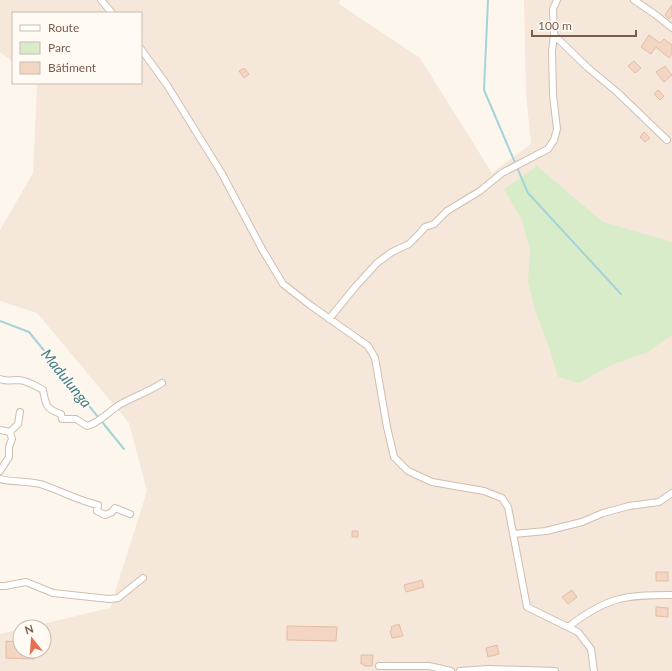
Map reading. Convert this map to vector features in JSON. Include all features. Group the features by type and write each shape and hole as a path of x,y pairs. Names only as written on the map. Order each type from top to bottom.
{"street":[{"path":"101,0 111,12"},
{"path":"330,319 356,286 377,263 392,252 409,244 425,227 434,224 447,210 480,191 502,173 548,149 554,140 557,130 553,95 552,51 554,35 553,9 557,0"},
{"path":"634,0 672,28"},
{"path":"554,35 587,68 617,92 667,140"},
{"path":"142,50 168,85 217,166 262,249 283,284 310,306 368,346 375,358 387,427 394,457 408,471 432,482 484,491 502,498 508,507 527,607 578,632 591,649 594,671"},
{"path":"0,380 9,382 19,380 28,382 43,390 46,404 50,410 61,414 62,420 76,420 87,426 95,424 104,415 118,405 150,391 162,383"},
{"path":"10,432 18,424 20,412"},
{"path":"0,430 10,432"},
{"path":"0,471 9,457 9,447 12,439 10,432"},
{"path":"0,479 31,482 46,486 56,491 65,492 85,502 98,505 97,511 105,515 112,512 115,508 130,514"},
{"path":"513,534 546,531 575,524 603,513 629,506 658,502 672,493"},
{"path":"0,586 26,582 53,593 109,599 118,598 143,578"},
{"path":"568,627 584,614 606,602 623,597 641,595 672,595"},
{"path":"379,666 429,666 451,671"},
{"path":"460,671 488,669 555,671"}],"shaded area":[{"path":"0,0 340,0 339,4 420,58 492,173 531,144 526,94 524,0 672,0 672,671 0,671 0,634 12,631 12,659 52,659 52,622 110,608 147,491 129,423 37,313 0,301 0,230 33,173 37,84 142,84 142,12 12,12 12,61 0,52"}],"green space":[{"path":"537,166 603,222 672,242 672,335 646,353 613,364 579,383 558,377 549,347 534,307 528,282 530,250 522,220 504,189"}],"building":[{"path":"672,5 672,16 669,19 665,15"},
{"path":"649,35 660,43 664,39 672,45 672,54 669,58 656,47 651,54 641,47"},
{"path":"634,61 641,68 635,73 628,66"},
{"path":"665,66 672,75 664,82 656,72"},
{"path":"244,68 249,74 244,78 239,71"},
{"path":"658,90 664,96 660,100 654,94"},
{"path":"644,132 650,138 645,142 640,137"},
{"path":"352,531 358,531 358,537 352,537"},
{"path":"656,572 668,572 668,581 656,581"},
{"path":"422,580 424,587 406,592 404,585"},
{"path":"572,590 577,597 568,604 562,597"},
{"path":"656,607 668,608 668,617 656,616"},
{"path":"399,624 403,636 392,638 390,631 392,630 391,627"},
{"path":"287,626 337,627 336,641 287,640"},
{"path":"6,641 12,641 12,658 6,658"},
{"path":"497,645 499,654 488,657 486,648"},
{"path":"361,655 373,655 372,666 364,666 364,664 361,664"}],"waterway":[{"path":"488,0 484,90 528,193 621,294"},
{"name":"Madulunga","path":"0,321 29,332 124,449"}]}
